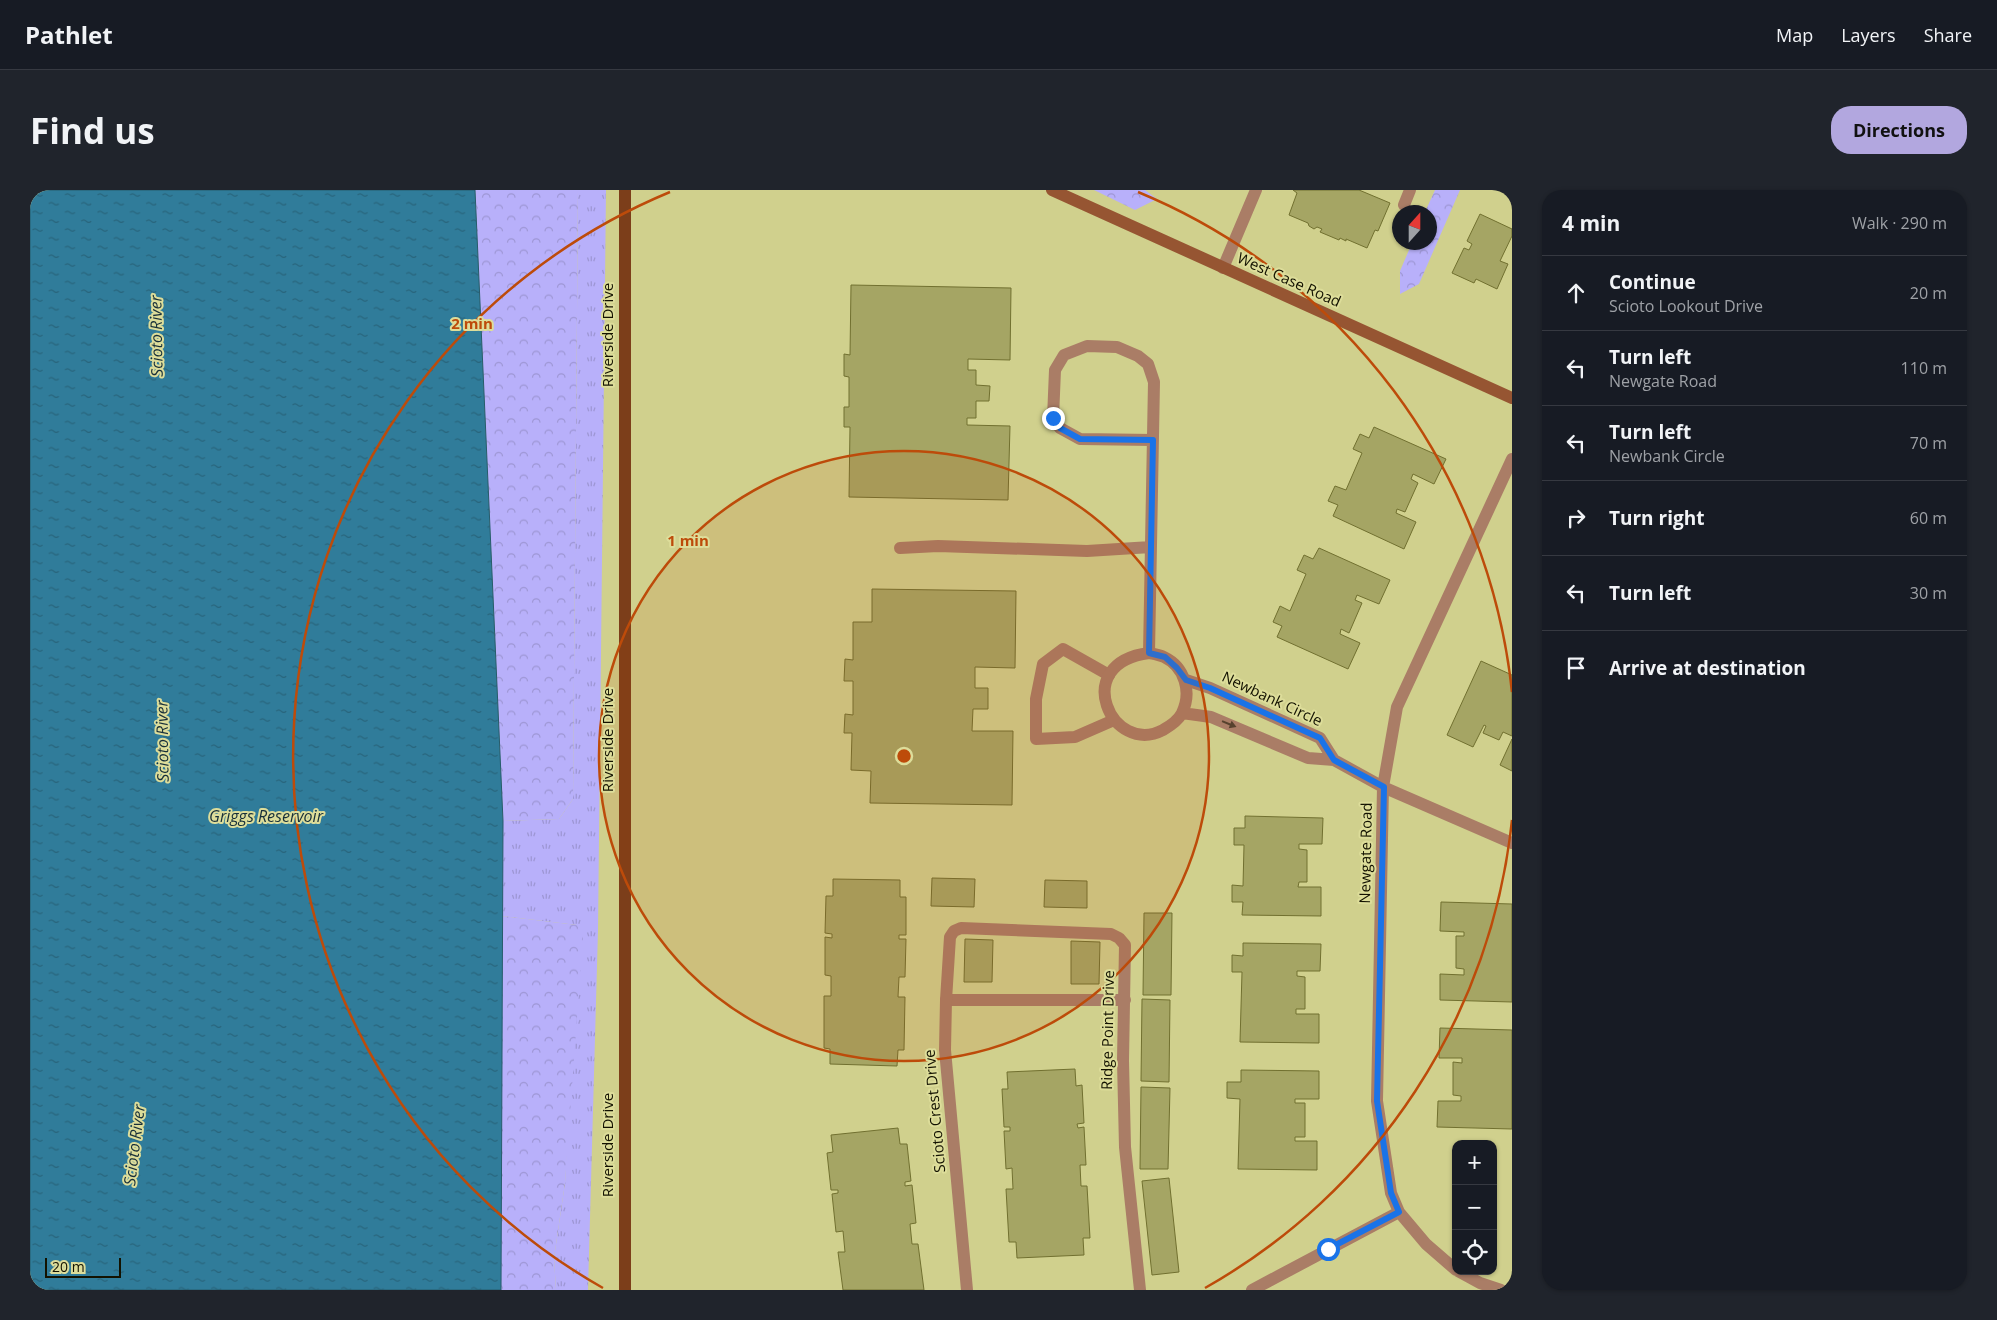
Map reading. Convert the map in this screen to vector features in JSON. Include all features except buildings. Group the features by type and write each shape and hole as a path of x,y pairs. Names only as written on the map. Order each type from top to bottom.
{"main road":[{"name":"Riverside Drive","path":"624,1290 625,190"},
{"name":"West Case Road","path":"1052,190 1512,398"}],"street":[{"path":"1223,268 1256,190"},
{"path":"1404,205 1410,190"},
{"path":"1149,653 1153,440 1154,382 1148,364 1138,356 1117,347 1087,346 1064,356 1055,370 1053,418 1060,428 1080,439 1153,440"},
{"name":"Newgate Road","path":"1452,1266 1426,1244 1399,1212 1391,1193 1377,1101 1384,787 1397,707 1512,459"},
{"path":"900,548 938,546 1087,550 1151,547"},
{"path":"1109,675 1063,649 1043,664 1036,699 1036,739 1075,737 1114,720"},
{"path":"1149,653 1165,657 1177,668 1186,680 1186,698 1182,713 1172,726 1158,733 1142,735 1126,730 1114,720 1106,706 1105,690 1109,675 1119,662 1133,655 1149,653"},
{"name":"Newbank Circle","path":"1186,680 1210,688 1320,738 1334,760"},
{"name":"Newbank Circle","path":"1182,713 1211,717 1308,758 1334,760 1384,787 1512,843"},
{"name":"Ridge Point Drive","path":"954,931 961,928 1111,934 1119,938 1125,946 1123,1061 1125,1147 1140,1290"},
{"name":"Scioto Crest Drive","path":"954,931 950,937 945,1050 967,1290"},
{"path":"946,1000 1125,1000"},
{"path":"1252,1290 1399,1212"},
{"name":"Newgate Road","path":"1466,1275 1480,1283 1501,1290"}],"green space":[{"path":"475,190 578,190 573,799 559,819 503,821"},
{"path":"578,190 606,190 598,930 588,1290 556,1290 554,1258 565,1183 577,925 501,916 503,821 559,819 573,799"},
{"path":"1094,190 1145,190 1157,199 1135,210"},
{"path":"1435,190 1460,190 1437,243 1437,205 1428,205"},
{"path":"1409,250 1434,250 1419,284 1400,294 1400,271"},
{"path":"501,916 577,925 583,936 565,1183 554,1258 556,1290 501,1290"}],"water":[{"name":"Griggs Reservoir","path":"30,190 475,190 503,821 501,1290 30,1290"}],"route":[{"path":"1053,418 1060,428 1080,439 1153,440 1149,653 1165,657 1186,680 1210,688 1320,738 1334,760 1384,787 1377,1101 1391,1193 1399,1212 1328,1249"}],"water label":[{"name":"Scioto River","path":"156,336"},
{"name":"Scioto River","path":"162,741"},
{"name":"Scioto River","path":"134,1145"}]}
